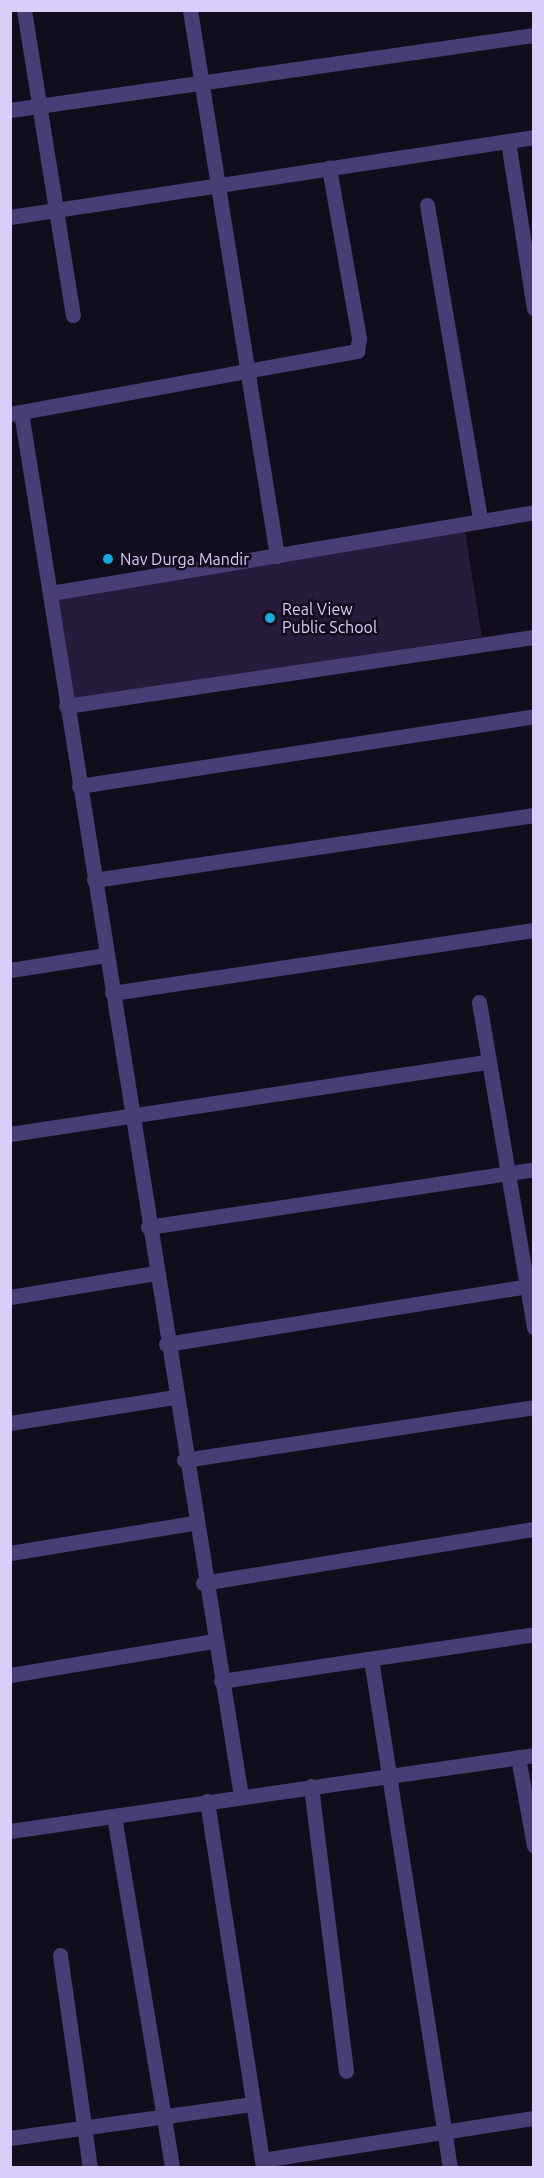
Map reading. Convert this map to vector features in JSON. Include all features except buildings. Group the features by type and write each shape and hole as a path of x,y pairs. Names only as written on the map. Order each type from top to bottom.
{"street":[{"path":"24,10 73,315"},
{"path":"190,10 277,556"},
{"path":"10,110 534,35"},
{"path":"10,217 534,137"},
{"path":"508,141 534,308"},
{"path":"240,1796 203,1583 66,706 51,593 16,413 352,355 360,347 329,168"},
{"path":"427,205 480,520"},
{"path":"51,593 534,512"},
{"path":"66,706 534,637"},
{"path":"80,786 534,716"},
{"path":"94,880 534,814"},
{"path":"112,993 534,930"},
{"path":"10,970 106,955"},
{"path":"479,1002 534,1327"},
{"path":"10,1134 130,1114 488,1062"},
{"path":"148,1227 534,1168"},
{"path":"10,1297 155,1273"},
{"path":"166,1344 527,1286"},
{"path":"10,1423 175,1397"},
{"path":"184,1460 534,1407"},
{"path":"10,1553 194,1523"},
{"path":"203,1583 534,1528"},
{"path":"221,1682 534,1634"},
{"path":"10,1675 214,1641"},
{"path":"371,1659 450,2168"},
{"path":"10,1832 240,1796 526,1756 534,1846"},
{"path":"311,1786 346,2071"},
{"path":"207,1801 262,2164 534,2118"},
{"path":"114,1816 172,2168"},
{"path":"60,1955 90,2168"},
{"path":"10,2138 253,2104"}],"place":[{"name":"Nav Durga Mandir","path":"108,559"},
{"name":"Real View Public School","path":"270,618"}]}
